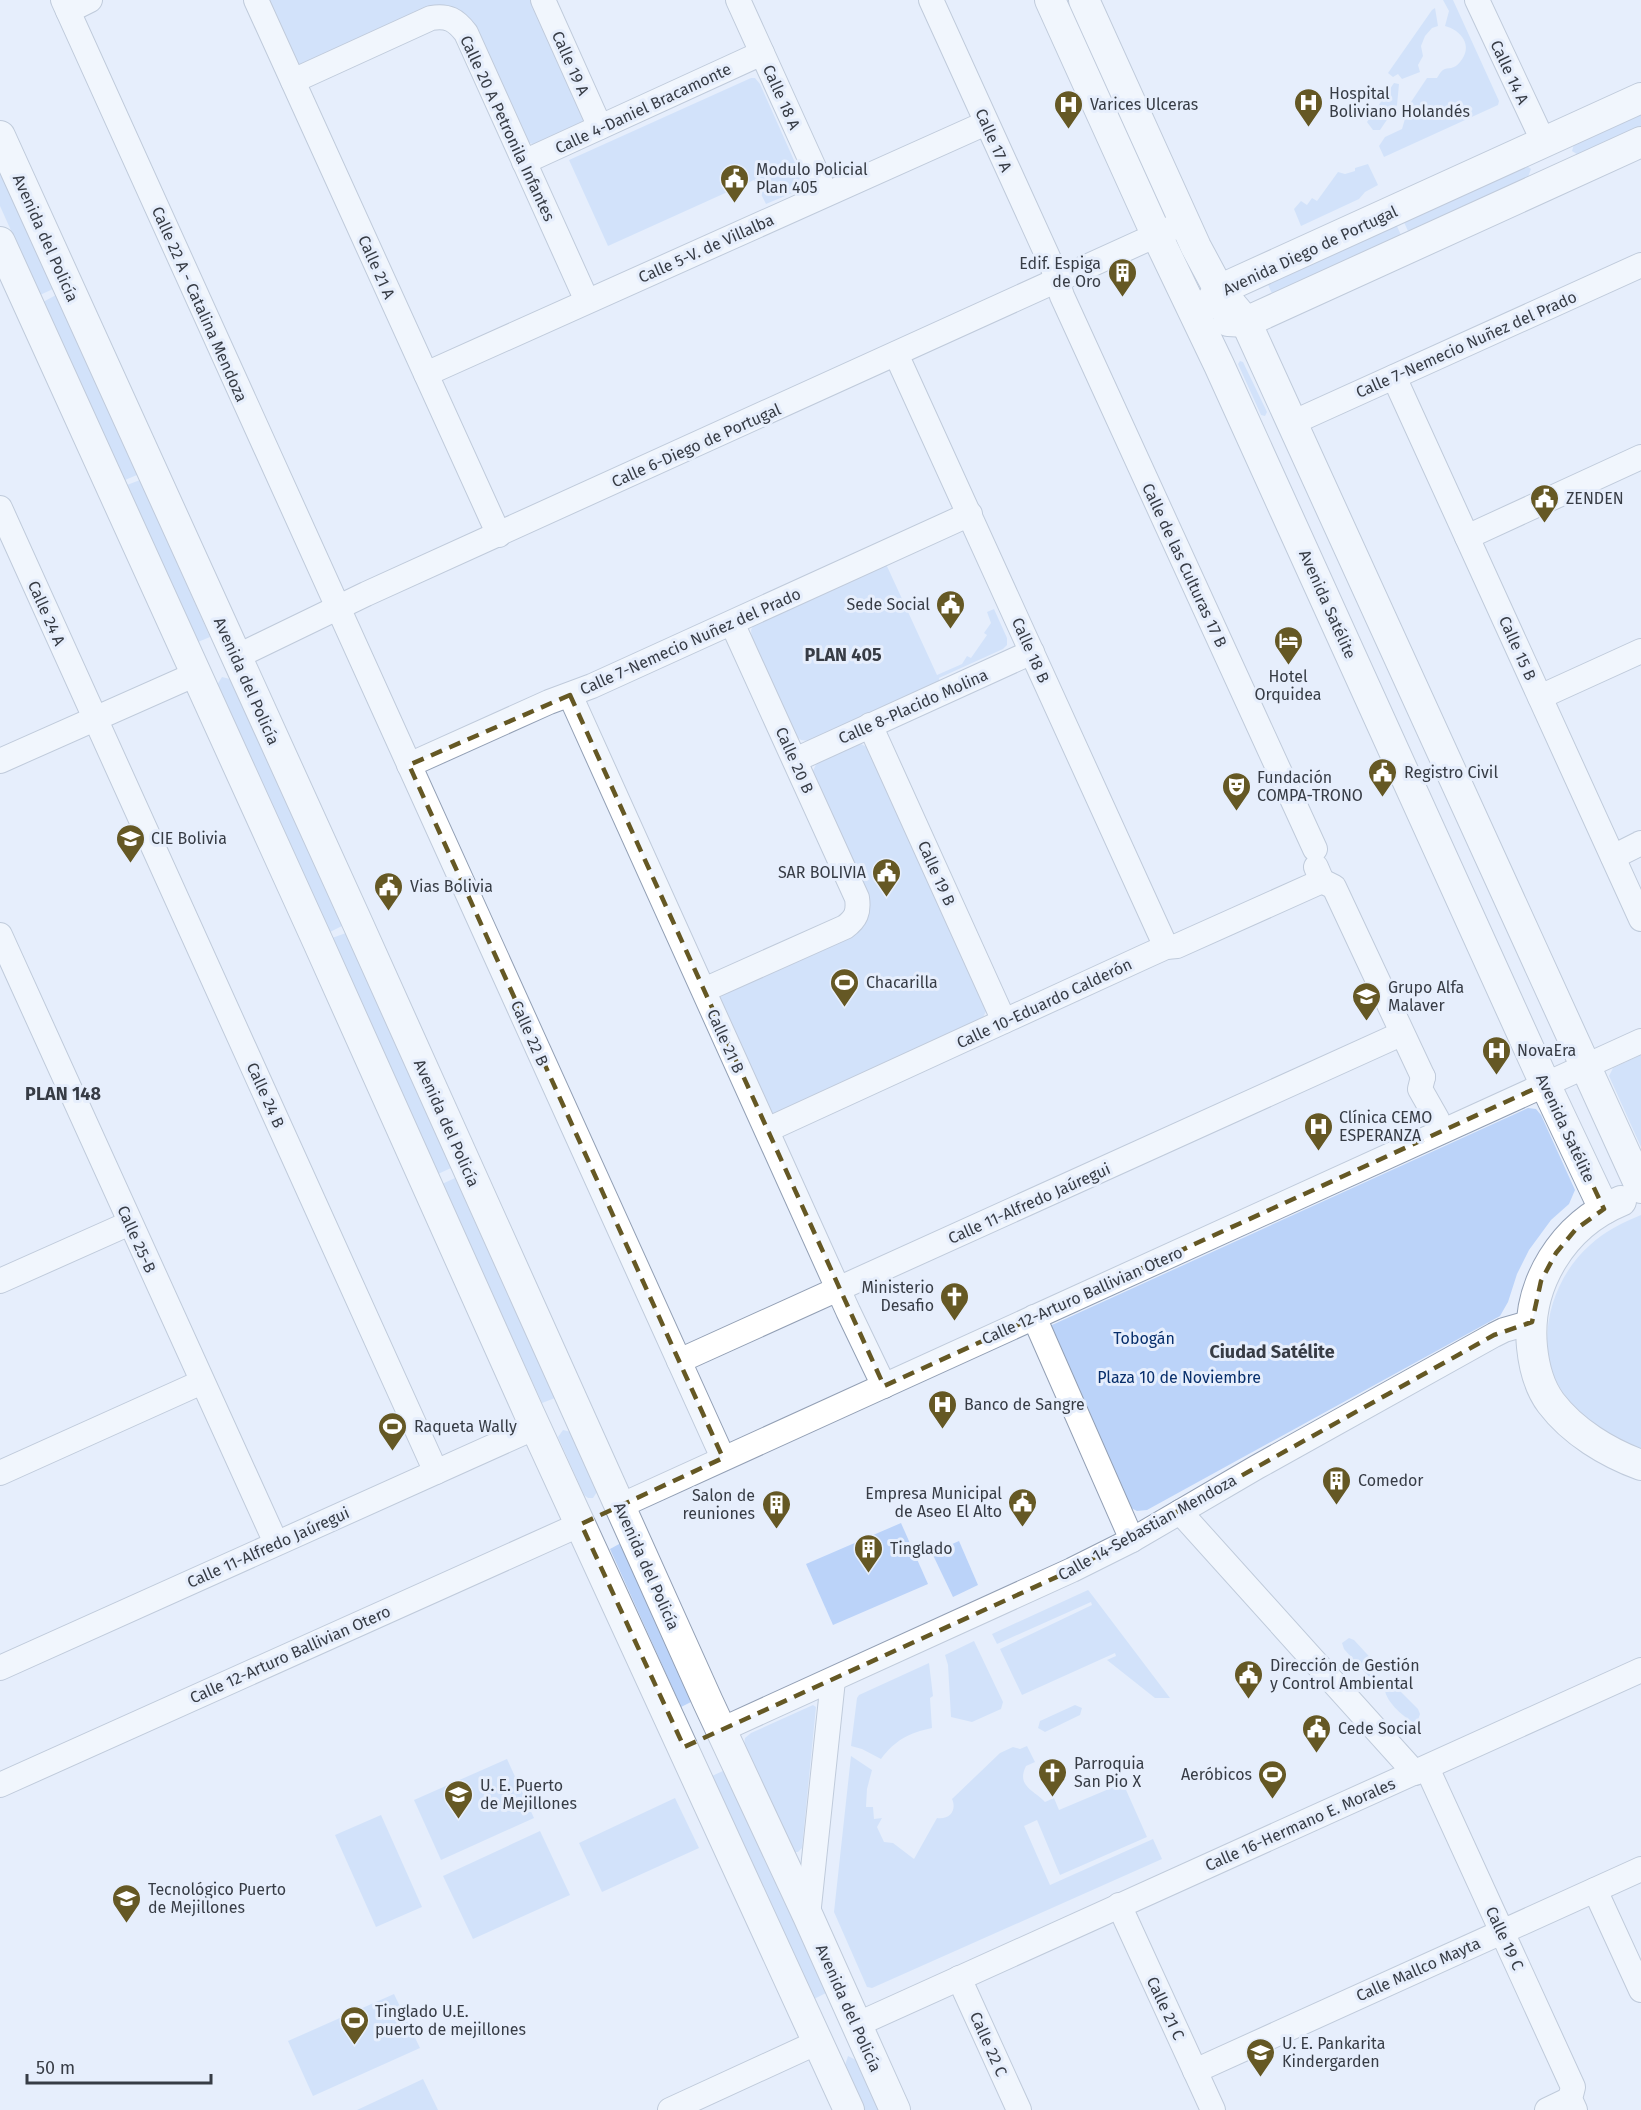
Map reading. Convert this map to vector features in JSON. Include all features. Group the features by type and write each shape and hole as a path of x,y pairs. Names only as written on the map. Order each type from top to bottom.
{"main road":[{"name":"Avenida Satélite","path":"1050,0 1157,235 1198,318 1545,1084 1604,1209"},
{"path":"1084,0 1196,247 1219,290 1246,322 1641,1188"},
{"name":"Avenida Diego de Portugal","path":"1198,318 1219,290 1641,98"},
{"name":"Avenida del Policía","path":"0,136 895,2110"},
{"name":"Avenida Diego de Portugal","path":"1198,318 1246,322 1641,142"},
{"path":"1544,143 1561,179"},
{"path":"0,242 536,1427 849,2110"},
{"path":"1253,440 1292,423"},
{"path":"196,674 236,657"},
{"path":"1400,762 1438,745"},
{"path":"1641,1194 1604,1209 1576,1229 1556,1253 1539,1288 1531,1339 1537,1373 1542,1389 1551,1403 1580,1432 1603,1447 1641,1465"},
{"path":"536,1427 577,1409"},
{"path":"581,1524 620,1506"},
{"path":"684,1747 721,1730"},
{"path":"818,2042 856,2025"}],"street":[{"path":"65,5 90,0"},
{"name":"Calle 21 A","path":"256,0 499,535"},
{"name":"Calle 19 A","path":"543,0 600,127"},
{"name":"Calle 18 A","path":"738,0 826,194"},
{"name":"Calle 17 A","path":"931,0 1057,280"},
{"name":"Calle 14 A","path":"1477,0 1544,143"},
{"name":"Calle 22 A - Catalina Mendoza","path":"65,5 338,608"},
{"name":"Calle 20 A Petronila Infantes","path":"293,81 431,18 442,16 452,18 466,33 587,301"},
{"name":"Calle 4-Daniel Bracamonte","path":"524,162 762,53"},
{"name":"Calle 5-V. de Villalba","path":"426,374 986,123"},
{"name":"Calle 6-Diego de Portugal","path":"236,657 338,608 1185,222"},
{"name":"Calle 7-Nemecio Nuñez del Prado","path":"1292,423 1641,265"},
{"name":"Calle de las Culturas 17 B","path":"1057,280 1315,849 1313,860 1332,884"},
{"name":"Calle 18 B","path":"896,354 1166,947"},
{"name":"Calle 15 B","path":"1394,377 1641,919"},
{"path":"1467,537 1641,457"},
{"name":"Calle 24 A","path":"0,508 96,719"},
{"name":"Calle 7-Nemecio Nuñez del Prado","path":"409,765 732,623 970,514"},
{"name":"Calle 22 B","path":"338,608 723,1458"},
{"name":"Calle 20 B","path":"704,990 845,927 857,915 857,898 732,623"},
{"path":"1540,697 1641,651"},
{"name":"Calle 8-Placido Molina","path":"795,760 1032,652"},
{"path":"0,761 196,674"},
{"name":"Calle 21 B","path":"570,695 884,1386"},
{"name":"Calle 24 B","path":"96,719 436,1472"},
{"name":"Calle 19 B","path":"870,726 1004,1021"},
{"path":"1613,857 1641,843"},
{"path":"1332,884 1423,1077 1420,1089 1442,1115"},
{"name":"Calle 10-Eduardo Calderón","path":"767,1130 1166,947 1180,945 1332,884"},
{"name":"Calle 25-B","path":"2,946 276,1543"},
{"name":"Calle 11-Alfredo Jaúregui","path":"679,1361 1401,1034"},
{"path":"1585,1067 1641,1041"},
{"name":"Calle 12-Arturo Ballivian Otero","path":"620,1506 1585,1067"},
{"path":"0,1281 130,1223"},
{"path":"1034,1317 1132,1540"},
{"name":"Calle 14-Sebastian Mendoza","path":"721,1730 1072,1570 1132,1540 1464,1351 1504,1330 1532,1322"},
{"path":"0,1473 202,1382"},
{"name":"Calle 11-Alfredo Jaúregui","path":"0,1668 536,1427"},
{"name":"Calle 19 C","path":"1180,1512 1421,1770 1502,1932 1573,2087 1573,2105"},
{"name":"Calle 12-Arturo Ballivian Otero","path":"0,1785 581,1524"},
{"name":"Calle 16-Hermano E. Morales","path":"856,2025 1641,1670"},
{"path":"808,1916 833,1680"},
{"name":"Calle Mallco Mayta","path":"1195,2071 1641,1869"},
{"path":"1595,1890 1641,1990"},
{"name":"Calle 21 C","path":"1119,1905 1213,2110"},
{"name":"Calle 22 C","path":"959,1978 1019,2110"},
{"path":"670,2110 721,2100 818,2042"},
{"path":"1547,2110 1573,2105"}],"highlighted area":[{"path":"570,695 884,1386 1545,1084 1604,1209 1576,1229 1556,1253 1541,1281 1532,1322 1494,1335 1072,1570 684,1747 581,1524 723,1458 409,765"}],"green space":[{"path":"267,0 532,0 584,119 582,124 535,145 527,142 470,19 452,7 431,7 301,65 296,63"},
{"path":"1443,0 1453,0 1499,101 1498,105 1384,157 1379,146 1385,137 1402,129 1409,105 1427,78 1437,78 1443,70 1458,65 1464,56 1466,45 1464,40 1456,31 1445,26 1449,11"},
{"path":"1435,8 1438,26 1432,28 1425,36 1421,46 1423,56 1418,65 1420,72 1402,79 1398,74 1393,77 1388,73"},
{"path":"755,78 760,84 801,176 792,193 766,204 754,180 608,246 569,160"},
{"path":"1394,83 1399,84 1397,105 1380,130 1373,130 1367,122"},
{"path":"1641,113 1641,128 1580,156 1572,151 1574,144"},
{"path":"1368,164 1378,185 1365,192 1359,199 1301,226 1294,209 1301,201 1307,205 1312,198 1317,201 1338,172 1345,174"},
{"path":"1527,166 1531,169 1528,177 1408,231 1403,220"},
{"path":"0,172 53,289 40,295 0,206"},
{"path":"1396,224 1401,235 1272,294 1267,282"},
{"path":"56,295 137,475 125,480 43,302"},
{"path":"1240,361 1243,362 1267,412 1265,416 1261,415 1238,364"},
{"path":"140,480 210,637 198,642 127,485"},
{"path":"886,564 937,675 962,664 967,656 971,658 987,635 984,633 991,623 987,612 994,609 1007,638 1007,645 1003,649 939,678 940,683 810,741 801,740 796,736 752,640 751,630 753,626"},
{"path":"222,677 230,679 342,926 330,932 217,685"},
{"path":"859,743 867,747 986,1011 983,1018 777,1114 769,1112 719,1000 723,994 854,934 813,771 817,762"},
{"path":"346,933 451,1168 438,1174 332,938"},
{"path":"1641,1055 1641,1147 1609,1076 1613,1068"},
{"name":"Plaza 10 de Noviembre","path":"1528,1108 1536,1109 1541,1115 1575,1190 1569,1204 1551,1220 1529,1250 1500,1316 1147,1510 1137,1511 1127,1506 1050,1328 1052,1325"},
{"path":"455,1178 555,1398 542,1403 442,1184"},
{"path":"1641,1215 1641,1451 1597,1426 1569,1401 1553,1373 1548,1354 1547,1334 1556,1294 1576,1259 1602,1236 1620,1224"},
{"path":"563,1430 571,1432 597,1492 593,1498 584,1495 558,1437"},
{"path":"901,1523 928,1584 833,1625 806,1564"},
{"path":"959,1541 978,1585 953,1597 932,1553"},
{"path":"621,1543 693,1701 681,1707 610,1549"},
{"path":"1088,1590 1170,1698 1155,1698 1107,1660 1116,1656 1115,1653 1022,1695 1000,1649 1092,1605 1091,1602 997,1644 992,1634"},
{"path":"1349,1638 1354,1640 1378,1666 1380,1671 1373,1678 1368,1676 1344,1649 1342,1643"},
{"path":"974,1641 1003,1702 1001,1709 972,1722 951,1717 948,1665 945,1655"},
{"path":"929,1663 933,1696 930,1698 932,1728 903,1738 881,1759 851,1746 859,1695"},
{"path":"1393,1684 1418,1709 1420,1714 1418,1720 1413,1722 1409,1720 1390,1702 1385,1687"},
{"path":"813,1705 816,1707 802,1848 794,1852 744,1745 745,1738 751,1733"},
{"path":"1075,1705 1082,1708 1080,1715 1045,1732 1038,1728 1040,1721"},
{"path":"1027,1746 1035,1762 1026,1766 1023,1778 1028,1787 1045,1802 1054,1798 1059,1810 1123,1783 1147,1837 1060,1875 1037,1820 1024,1826 1050,1885 1153,1839 1162,1859 872,1988 867,1987 834,1912 851,1756 872,1770 867,1789 866,1807 873,1807 874,1819 882,1818 877,1827 884,1842 893,1843 914,1859 937,1818 949,1816 953,1810 952,1799 1000,1753 1013,1747 1020,1749"},
{"path":"507,1759 534,1818 441,1860 414,1800"},
{"path":"725,1770 826,1993 814,1999 712,1776"},
{"path":"675,1798 699,1848 602,1892 579,1843"},
{"path":"381,1815 422,1907 376,1927 335,1835"},
{"path":"540,1831 570,1895 473,1939 443,1876"},
{"name":"Tinglado U.E. puerto de mejillones","path":"394,1994 420,2048 313,2096 288,2041"},
{"path":"848,2056 856,2060 880,2110 865,2110 845,2065"},
{"path":"423,2079 438,2110 357,2110"}],"place":[{"name":"Hospital Boliviano Holandés","path":"1308,128"},
{"name":"Varices Ulceras","path":"1069,130"},
{"name":"Modulo Policial Plan 405","path":"735,204"},
{"name":"Edif. Espiga de Oro","path":"1122,298"},
{"name":"ZENDEN","path":"1545,524"},
{"name":"Sede Social","path":"951,630"},
{"name":"Hotel Orquidea","path":"1288,666"},
{"name":"Registro Civil","path":"1383,798"},
{"name":"Fundación COMPA-TRONO","path":"1236,812"},
{"name":"CIE Bolivia","path":"130,864"},
{"name":"SAR BOLIVIA","path":"887,898"},
{"name":"Vias Bolivia","path":"389,912"},
{"name":"Chacarilla","path":"845,1008"},
{"name":"Grupo Alfa Malaver","path":"1367,1022"},
{"name":"NovaEra","path":"1496,1076"},
{"name":"Clínica CEMO ESPERANZA","path":"1318,1152"},
{"name":"Ministerio Desafio","path":"955,1322"},
{"name":"Banco de Sangre","path":"943,1430"},
{"name":"Raqueta Wally","path":"393,1452"},
{"name":"Comedor","path":"1337,1506"},
{"name":"Empresa Municipal de Aseo El Alto","path":"1023,1528"},
{"name":"Salon de reuniones","path":"776,1530"},
{"name":"Tinglado","path":"869,1574"},
{"name":"Dirección de Gestión y Control Ambiental","path":"1249,1700"},
{"name":"Cede Social","path":"1317,1754"},
{"name":"Parroquia San Pio X","path":"1053,1798"},
{"name":"Aeróbicos","path":"1273,1800"},
{"name":"U. E. Puerto de Mejillones","path":"459,1820"},
{"name":"Tecnológico Puerto de Mejillones","path":"127,1924"},
{"name":"Tinglado U.E. puerto de mejillones","path":"354,2046"},
{"name":"U. E. Pankarita Kindergarden","path":"1261,2078"}],"district":[{"name":"PLAN 405","path":"843,655"},
{"name":"PLAN 148","path":"63,1094"},
{"name":"Ciudad Satélite","path":"1272,1352"}],"park label":[{"name":"Tobogán","path":"1144,1338"}]}
